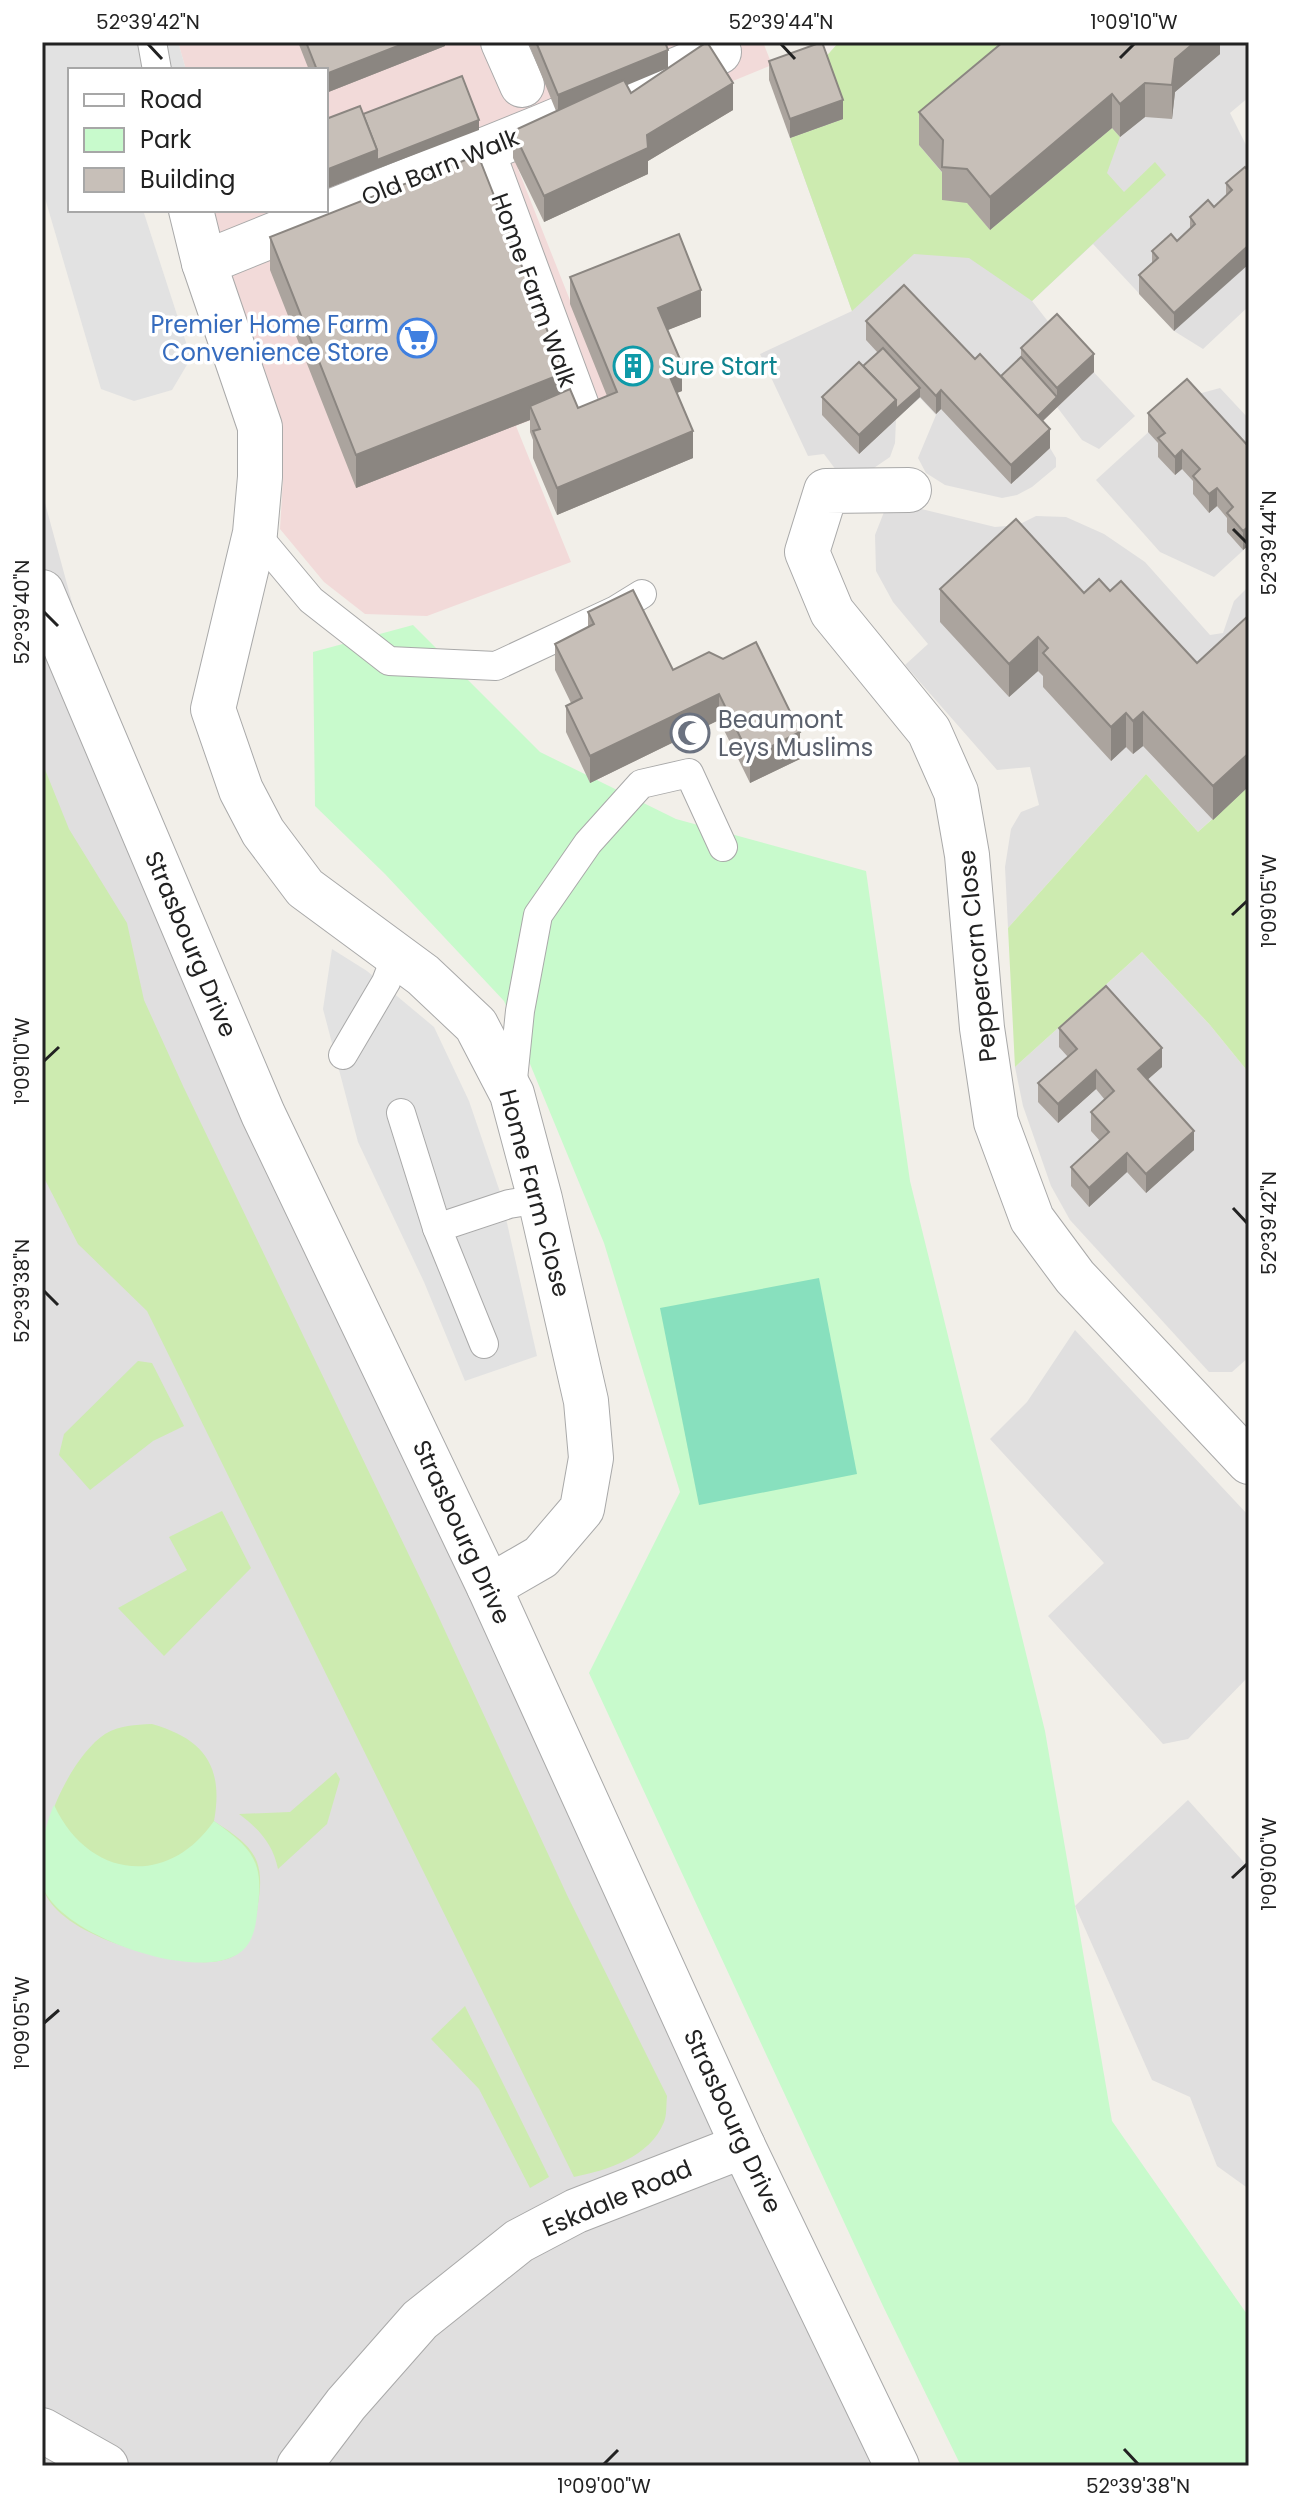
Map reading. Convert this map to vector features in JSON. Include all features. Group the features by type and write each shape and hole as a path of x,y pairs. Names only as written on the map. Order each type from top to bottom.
{"street":[{"path":"503,42 531,106"},
{"name":"Old Barn Walk","path":"204,263 482,150 531,106 717,47"},
{"name":"Home Farm Walk","path":"482,150 586,431"},
{"name":"Home Farm Close","path":"191,212 204,263 260,427 255,533 213,709 241,790 263,832 305,888 423,975 476,1025 512,1094 540,1199 586,1401 591,1458 582,1509 541,1557 489,1587"},
{"name":"Peppercorn Close","path":"909,490 826,491 807,552 832,612 929,731 956,792 967,855 982,1028 996,1122 1032,1219 1075,1277 1249,1462"},
{"name":"Strasbourg Drive","path":"42,592 263,1114 489,1587 743,2146 897,2466"},
{"name":"Eskdale Road","path":"299,2466 346,2404 420,2320 519,2241 576,2211 743,2146"},
{"path":"42,2430 106,2466"}],"lane":[{"path":"152,42 157,68"},
{"path":"255,533 311,600 389,661 496,666 616,610 642,594"},
{"path":"512,1094 520,1011 538,915 588,843 641,784 689,773 723,847"},
{"path":"343,1055 386,982 396,956"},
{"path":"401,1113 437,1228 484,1344"},
{"path":"437,1228 509,1204 540,1199"}],"shaded area":[{"path":"42,42 178,42 185,68 68,68 68,212 144,212 191,358 172,390 134,401 101,389 42,188"},
{"path":"178,42 763,42 772,65 518,169 617,419 564,407 516,426 571,562 427,616 365,614 324,582 280,529 283,479 281,430 212,212 328,212 328,68 185,68"},
{"path":"839,42 1242,42 1249,52 1249,97 1230,113 1249,151 1249,306 1203,349 1174,331 1093,244 1032,301 1057,333 1135,416 1099,449 1082,440 1057,407 1034,430 1056,458 1056,467 1032,487 1002,498 945,485 926,473 918,458 936,415 920,398 896,419 895,443 890,457 871,470 836,470 824,454 808,456 760,354 852,311 790,138"},
{"path":"1220,388 1249,419 1249,545 1214,577 1160,552 1096,480 1187,397"},
{"path":"42,492 117,768 917,2466 42,2466"},
{"path":"901,504 995,527 1018,525 1036,516 1066,517 1104,534 1145,562 1210,635 1223,633 1234,601 1249,586 1249,785 1198,832 1146,774 1008,928 1005,867 1011,829 1021,812 1039,805 1030,767 997,770 905,665 928,644 893,602 876,571 875,535 884,512"},
{"path":"332,949 367,971 434,1027 469,1101 500,1192 537,1356 465,1381 424,1282 358,1142 323,1009"},
{"path":"1142,952 1210,1025 1249,1073 1249,1357 1232,1372 1209,1372 1070,1220 1051,1186 1023,1106 1015,1067"},
{"path":"1075,1330 1249,1516 1249,1676 1188,1739 1163,1744 1048,1616 1104,1563 990,1439 1027,1402"},
{"path":"1188,1800 1249,1868 1249,2189 1217,2166 1190,2097 1152,2080 1075,1906"}],"green space":[{"path":"839,42 1040,42 919,145 990,230 1112,128 1120,137 1107,173 1124,192 1155,162 1166,175 1032,301 969,258 914,254 852,311 790,138 843,119 822,61"},
{"path":"413,625 540,752 676,819 866,871 910,1181 1045,1731 1112,2121 1249,2317 1249,2466 961,2466 883,2306 589,1673 680,1492 604,1243 504,1001 385,874 315,806 313,652"},
{"path":"42,762 69,829 127,923 144,1000 184,1088 434,1607 567,1895 667,2096 665,2119 658,2134 638,2153 614,2166 574,2177 147,1311 78,1244 42,1174"},
{"path":"1146,774 1198,832 1249,786 1249,1073 1210,1025 1142,952 1015,1067 1008,928"},
{"path":"819,1278 857,1474 699,1505 660,1308"},
{"path":"138,1361 152,1363 184,1426 153,1441 90,1490 59,1455 64,1434"},
{"path":"222,1511 251,1568 164,1656 118,1608 187,1570 169,1537"},
{"path":"152,1724 185,1738 206,1758 216,1785 214,1821 245,1844 257,1862 260,1889 253,1930 243,1949 226,1959 213,1962 180,1960 108,1941 65,1917 50,1902 42,1885 40,1867 48,1824 56,1802 79,1762 105,1734 128,1726"},
{"path":"336,1772 340,1779 327,1824 278,1869 273,1852 264,1838 239,1814 290,1812"},
{"path":"54,1805 69,1829 87,1848 107,1860 129,1866 152,1865 174,1857 195,1843 214,1821 245,1847 256,1865 259,1876 258,1905 254,1932 248,1944 238,1954 218,1961 192,1962 132,1950 76,1922 55,1906 41,1879 42,1846"},
{"path":"465,2006 549,2177 530,2188 479,2089 431,2039"}],"building":[{"path":"306,42 408,42 328,73 328,68 316,68"},
{"path":"536,42 665,42 668,50 558,95"},
{"path":"707,42 733,83 647,135 648,148 544,196 513,131 624,80 631,93"},
{"path":"822,42 843,100 790,119 769,61"},
{"path":"1003,42 1195,42 1175,59 1172,85 1145,83 1120,104 1112,94 990,197 967,169 942,167 943,140 919,112"},
{"path":"462,76 479,120 377,160 377,150 363,114"},
{"path":"360,106 377,150 328,169 328,118"},
{"name":"Premier Home Farm Convenience Store","path":"478,155 564,373 356,455 270,237"},
{"path":"1245,167 1249,172 1249,245 1174,313 1139,275 1158,258 1152,251 1171,234 1177,241 1195,224 1190,217 1208,200 1214,207 1232,190 1226,183"},
{"name":"Sure Start","path":"679,234 701,290 658,308 682,364 667,370 693,431 557,488 533,431 540,429 530,406 570,389 578,408 617,392 570,277"},
{"path":"904,285 975,359 980,354 1050,429 1011,465 941,390 936,396 866,321"},
{"path":"1057,314 1094,354 1057,388 1021,348"},
{"path":"883,348 920,388 896,409 896,400 863,366"},
{"path":"1021,357 1057,397 1038,416 1001,376"},
{"path":"859,362 896,400 859,435 822,397"},
{"path":"1187,379 1249,447 1249,526 1243,531 1227,513 1233,507 1217,488 1209,494 1193,476 1200,469 1182,450 1175,457 1158,438 1165,433 1148,413"},
{"path":"1016,519 1084,593 1099,579 1110,591 1121,581 1197,663 1249,615 1249,753 1213,786 1143,712 1133,721 1126,713 1111,727 1043,653 1048,648 1038,637 1009,664 940,589"},
{"path":"633,590 673,670 709,652 723,659 756,642 800,732 750,757 719,694 590,756 566,706 582,698 555,644 594,624 588,612"},
{"path":"1106,986 1162,1048 1138,1069 1194,1131 1146,1174 1127,1153 1089,1188 1071,1167 1109,1132 1091,1112 1114,1091 1096,1070 1058,1104 1038,1083 1077,1049 1059,1028"}],"place":[{"name":"Premier Home Farm Convenience Store","path":"417,338"},
{"name":"Sure Start","path":"633,366"},
{"name":"Beaumont Leys Muslims","path":"690,733"}]}
